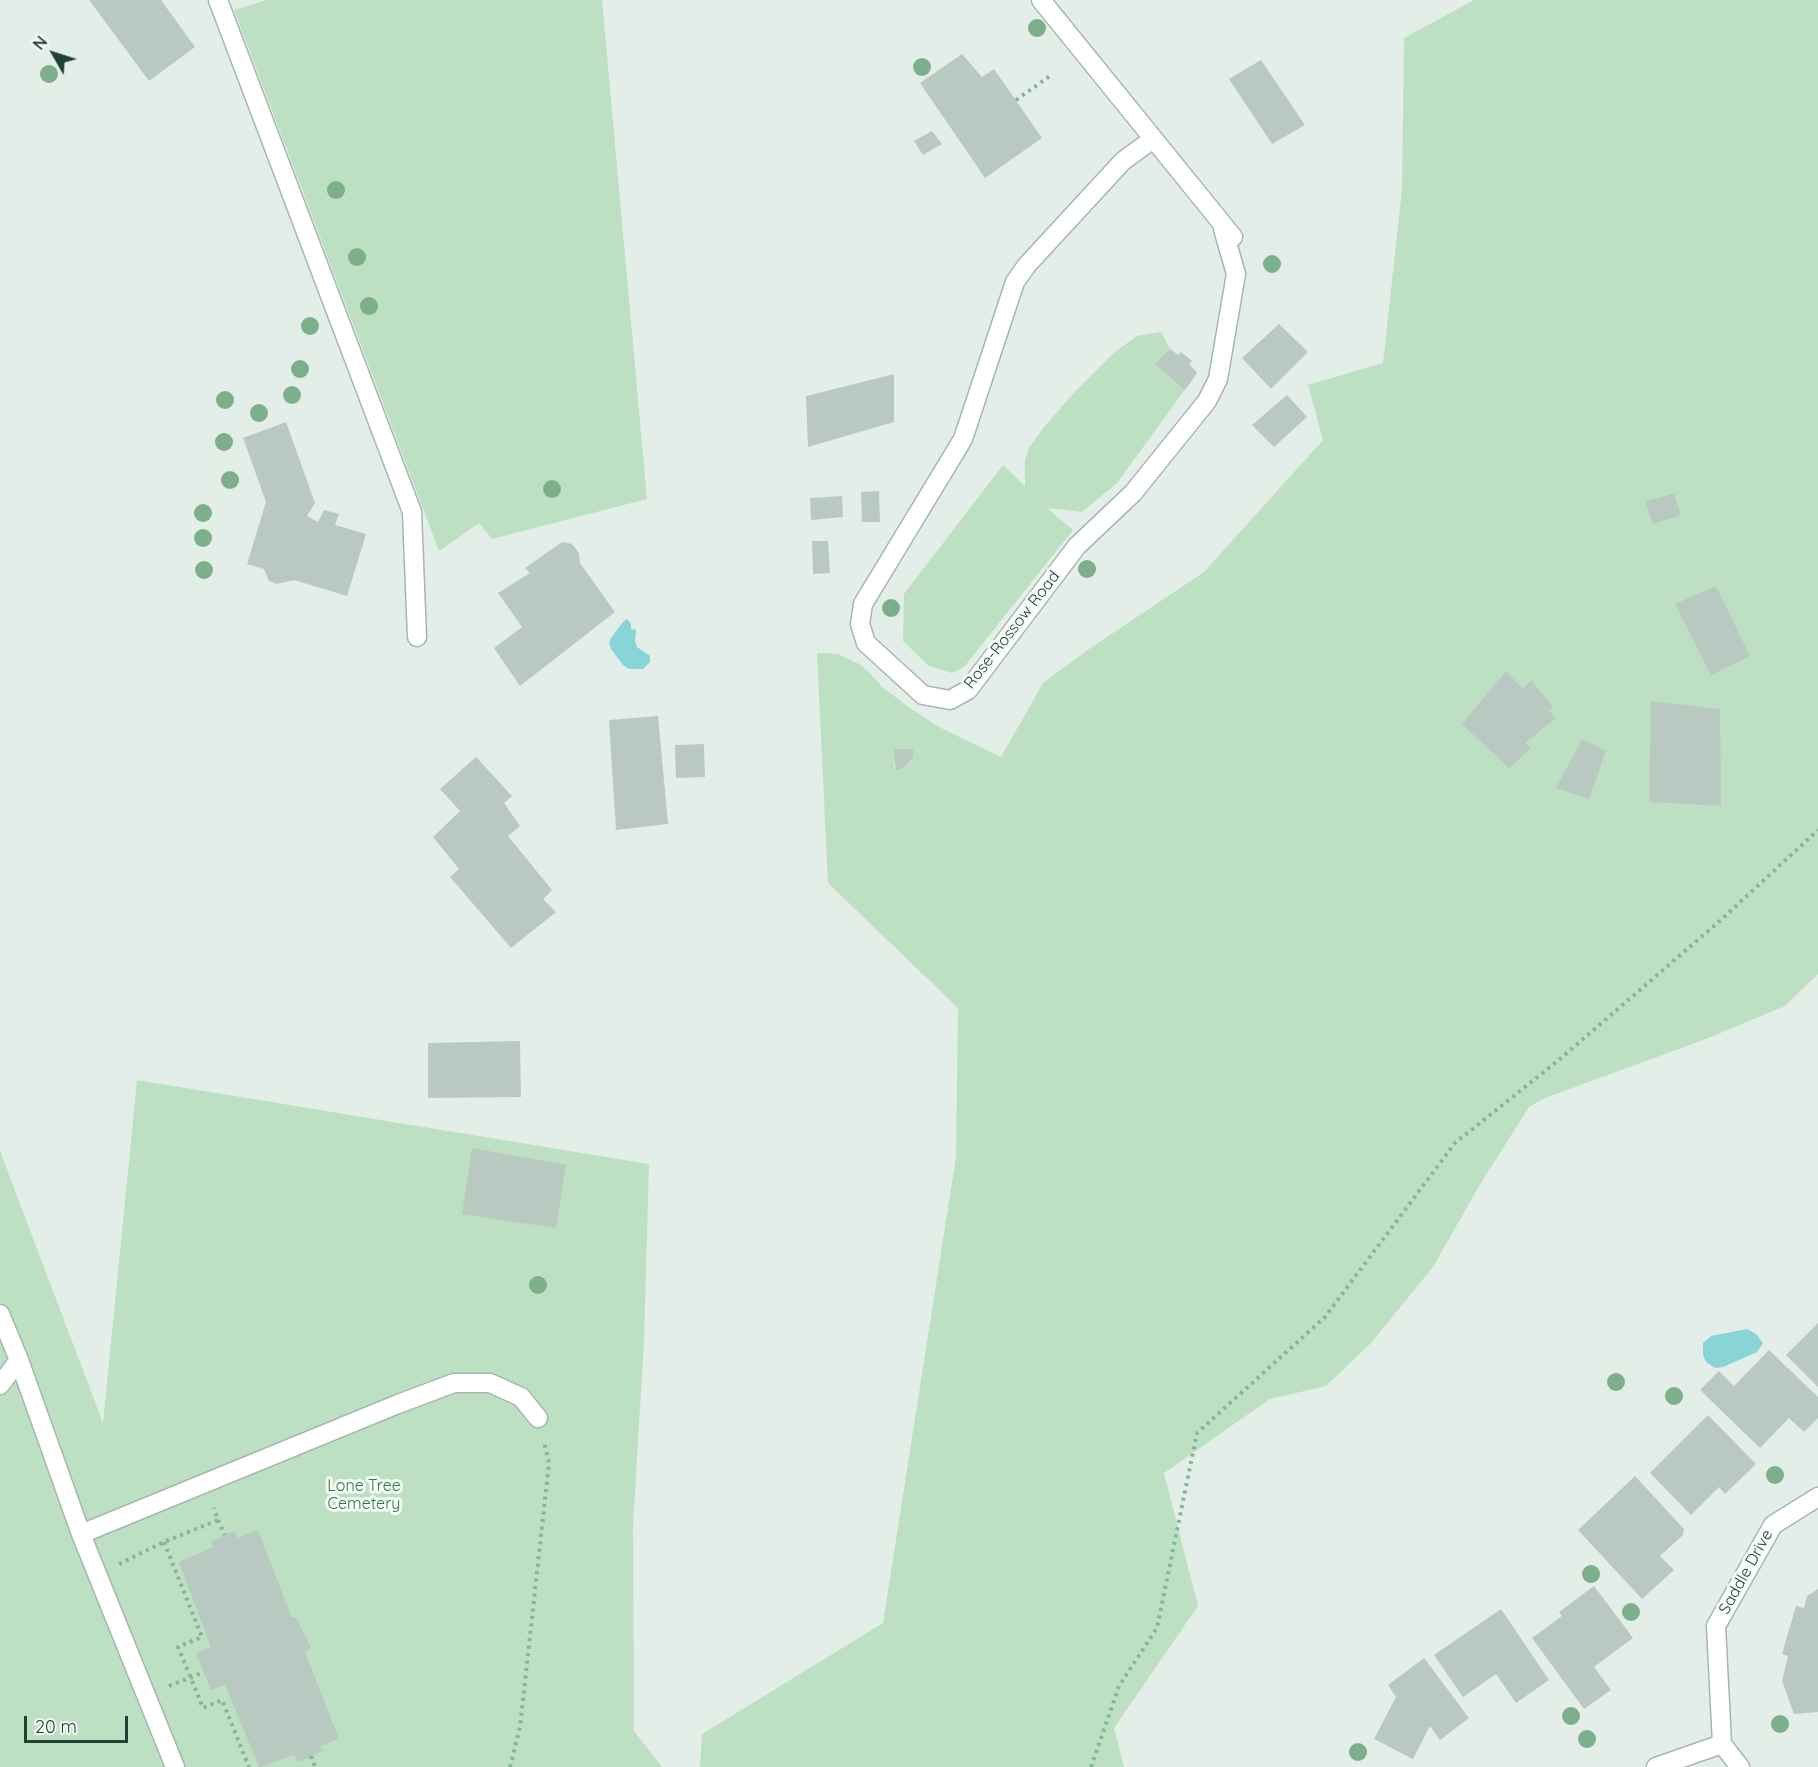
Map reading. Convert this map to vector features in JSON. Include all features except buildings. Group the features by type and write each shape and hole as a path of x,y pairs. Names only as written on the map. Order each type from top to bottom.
{"street":[{"path":"218,0 412,512 417,636"},
{"name":"Rose-Rossow Road","path":"1041,0 1154,139 1233,237 1223,229 1236,274 1218,379 1207,401 1132,493 1077,546 968,690 950,700 923,695 866,643 860,624 863,604 963,438 1015,282 1027,265 1123,161 1154,139"},
{"path":"0,1314 19,1360 81,1534 175,1767"},
{"path":"0,1384 19,1360"},
{"path":"81,1534 454,1383 490,1383 521,1397 538,1418"},
{"name":"Saddle Drive","path":"1722,1744 1716,1626 1773,1525 1818,1497"},
{"path":"1656,1767 1722,1744 1740,1767"}],"path":[{"path":"1016,100 1050,76"},
{"path":"1091,1767 1119,1686 1156,1628 1197,1433 1325,1317 1455,1143 1560,1059 1722,918 1818,830"},
{"path":"510,1767 520,1727 549,1463 538,1418"},
{"path":"204,1483 225,1535"},
{"path":"97,1574 164,1542 219,1520"},
{"path":"164,1542 202,1636 178,1647 189,1677 202,1708 222,1700 249,1767"},
{"path":"146,1695 204,1672"},
{"path":"311,1756 315,1767"}],"green space":[{"path":"267,0 602,0 647,499 492,539 479,523 439,551 234,10"},
{"path":"1474,0 1818,0 1818,974 1785,1006 1706,1039 1545,1098 1529,1107 1479,1186 1433,1267 1371,1343 1326,1386 1270,1399 1164,1473 1198,1606 1114,1728 1124,1767 700,1767 702,1734 883,1623 956,1157 958,1008 828,883 817,653 838,654 859,664 882,687 939,727 1001,757 1043,683 1089,649 1204,572 1323,440 1308,385 1383,363 1402,190 1404,38","holes":["913,749 913,757 905,767 895,769 893,750"]},
{"path":"1161,332 1170,349 1178,355 1181,352 1192,361 1189,364 1197,373 1117,483 1082,512 1047,508 1073,530 964,667 952,673 929,666 903,641 904,594 1003,465 1025,486 1025,460 1029,448 1071,396 1116,351 1137,336"},
{"name":"Lone Tree Cemetery","path":"137,1080 649,1164 644,1341 633,1525 634,1731 662,1767 0,1767 0,1151 103,1423"}],"water":[{"path":"627,619 631,624 631,629 636,630 637,647 650,656 650,662 643,669 629,669 623,665 609,643"},
{"path":"1747,1329 1756,1334 1763,1343 1757,1352 1723,1367 1715,1368 1706,1362 1703,1355 1703,1343 1711,1336"}]}
